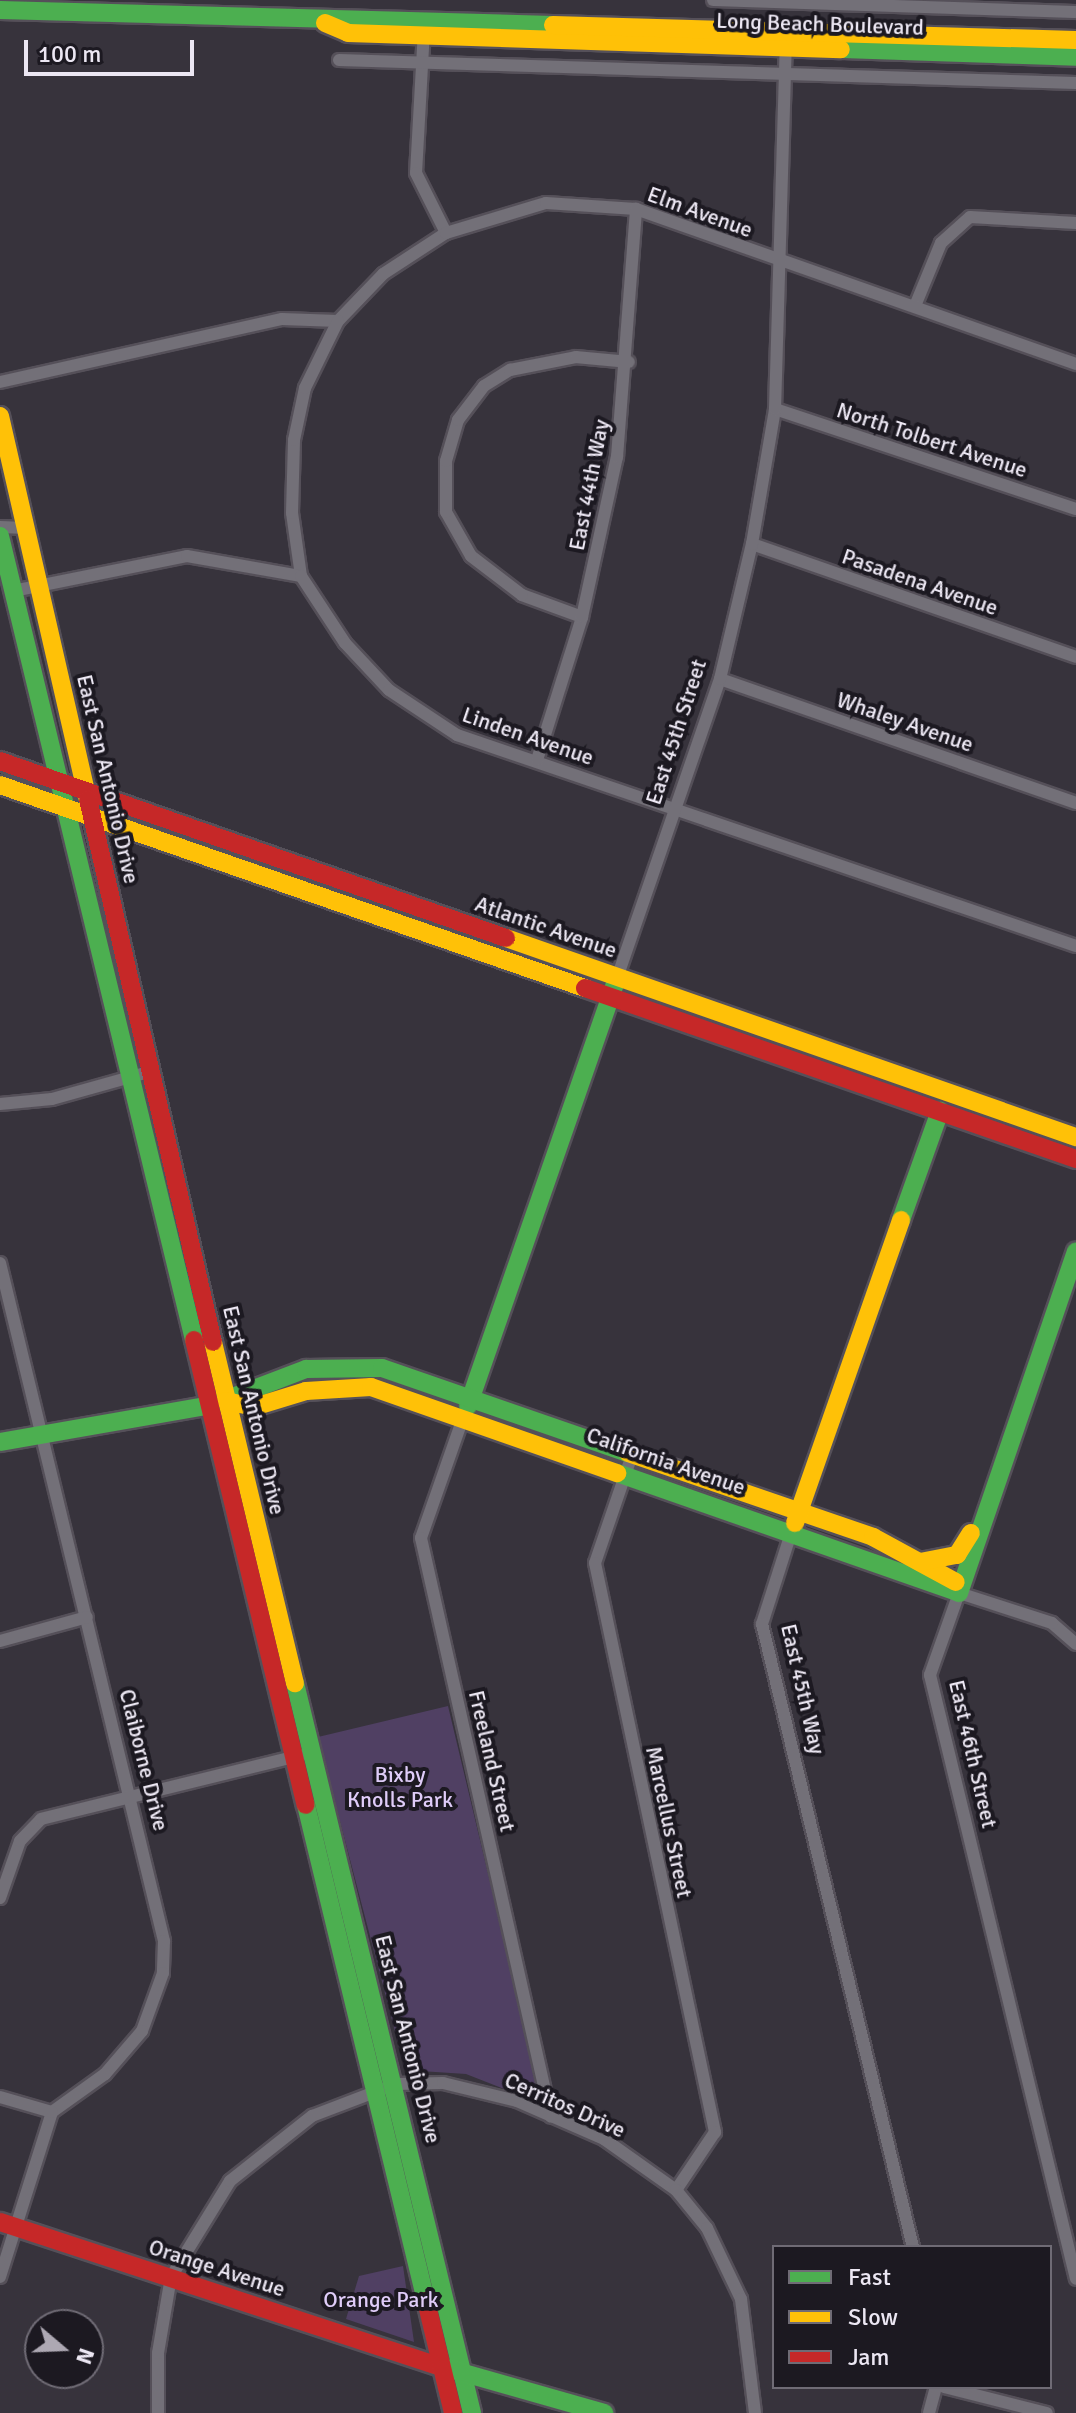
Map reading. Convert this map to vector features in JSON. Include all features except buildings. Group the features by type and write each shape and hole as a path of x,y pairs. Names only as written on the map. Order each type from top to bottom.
{"main road":[{"name":"Long Beach Boulevard","path":"0,10 325,23 348,14 424,27 786,38 1076,40"},
{"name":"Long Beach Boulevard","path":"786,38 1076,57"},
{"name":"East San Antonio Drive","path":"0,416 152,1071 219,1403"},
{"name":"East San Antonio Drive","path":"0,536 130,1076 219,1403 304,1755 377,2091 453,2413"},
{"name":"Atlantic Avenue","path":"0,761 86,790 940,1111 1076,1159"},
{"name":"Atlantic Avenue","path":"0,785 1076,1137"},
{"name":"East 45th Street","path":"463,1418 614,987"},
{"name":"East 45th Way","path":"795,1522 940,1111"},
{"name":"East 46th Street","path":"961,1588 1076,1252"},
{"name":"California Avenue","path":"0,1442 46,1438 219,1403 306,1369 355,1365 471,1398 628,1463 795,1522 961,1588"},
{"name":"California Avenue","path":"219,1403 254,1407 349,1385 628,1463"},
{"path":"920,1562 957,1555 985,1516"},
{"name":"California Avenue","path":"795,1522 873,1537 961,1588"},
{"name":"East San Antonio Drive","path":"304,1755 396,2084 472,2413"},
{"name":"Orange Avenue","path":"7,2224 462,2374 604,2413"}],"street":[{"path":"225,21 226,0"},
{"path":"713,0 1076,12"},
{"path":"424,27 416,173 446,233"},
{"name":"East 45th Street","path":"614,987 720,679 752,544 775,409 784,264 786,38"},
{"path":"339,60 786,70 1076,83"},
{"name":"Elm Avenue","path":"301,576 292,513 294,440 305,388 338,321 383,274 446,233 546,203 636,209 784,264 915,306 1076,364"},
{"name":"East 44th Way","path":"537,760 582,617 615,470 629,362 636,209"},
{"path":"915,306 941,243 970,217 1076,223"},
{"path":"0,382 282,319 338,321"},
{"path":"582,617 522,595 471,556 446,512 446,461 458,420 484,386 510,370 576,357 629,362"},
{"name":"North Tolbert Avenue","path":"775,409 1076,509"},
{"path":"0,527 26,528"},
{"name":"Pasadena Avenue","path":"752,544 1076,657"},
{"path":"13,591 187,556 301,576"},
{"name":"Linden Avenue","path":"301,576 345,643 389,690 457,735 1076,946"},
{"name":"Whaley Avenue","path":"720,679 1076,803"},
{"path":"0,1104 52,1099 152,1071"},
{"name":"Claiborne Drive","path":"1,1270 46,1438 159,1906 163,1973 142,2031 105,2074 52,2112"},
{"name":"Freeland Street","path":"463,1418 421,1538 551,2117"},
{"name":"Marcellus Street","path":"628,1463 596,1577 715,2132 676,2190"},
{"name":"East 45th Way","path":"795,1522 762,1624 913,2245"},
{"name":"California Avenue","path":"961,1588 1052,1623 1076,1644"},
{"name":"East 46th Street","path":"961,1588 932,1667 932,1692 1076,2279"},
{"path":"0,1641 87,1617"},
{"path":"0,1898 20,1841 41,1819 132,1794 304,1755"},
{"name":"Cerritos Drive","path":"158,2413 158,2353 171,2277 203,2214 256,2155 312,2116 396,2084 443,2083 551,2117 604,2139 676,2190 707,2228 741,2299 755,2413"},
{"path":"0,2097 52,2112 7,2224 0,2277"},
{"path":"929,2413 935,2389"},
{"path":"952,2389 1047,2413"}],"green space":[{"name":"Bixby Knolls Park","path":"448,1706 543,2104 466,2074 405,2070 318,1737"},
{"name":"Orange Park","path":"403,2266 414,2342 346,2319 359,2276"}],"traffic: fast":[{"path":"0,10 553,25"},
{"path":"841,49 1076,57"},
{"path":"0,536 194,1340"},
{"path":"468,1406 615,985"},
{"path":"901,1220 940,1111"},
{"path":"617,1473 959,1593 1076,1252"},
{"path":"0,1442 212,1405 306,1369 382,1368 628,1453"},
{"path":"295,1683 472,2413"},
{"path":"306,1805 426,2301"},
{"path":"436,2365 604,2413"}],"traffic: slow":[{"path":"325,23 348,33 841,49"},
{"path":"553,25 1076,40"},
{"path":"0,416 88,799"},
{"path":"0,785 585,988"},
{"path":"506,938 1076,1137"},
{"path":"795,1523 901,1220"},
{"path":"213,1342 295,1683"},
{"path":"226,1401 254,1407 306,1391 371,1387 617,1473"},
{"path":"628,1453 873,1537 956,1582"},
{"path":"920,1562 957,1555 971,1533"}],"traffic: jam":[{"path":"0,761 506,938"},
{"path":"88,799 213,1342"},
{"path":"585,988 1076,1159"},
{"path":"194,1340 306,1805"},
{"path":"0,2222 436,2365"},
{"path":"426,2301 453,2413"}]}
